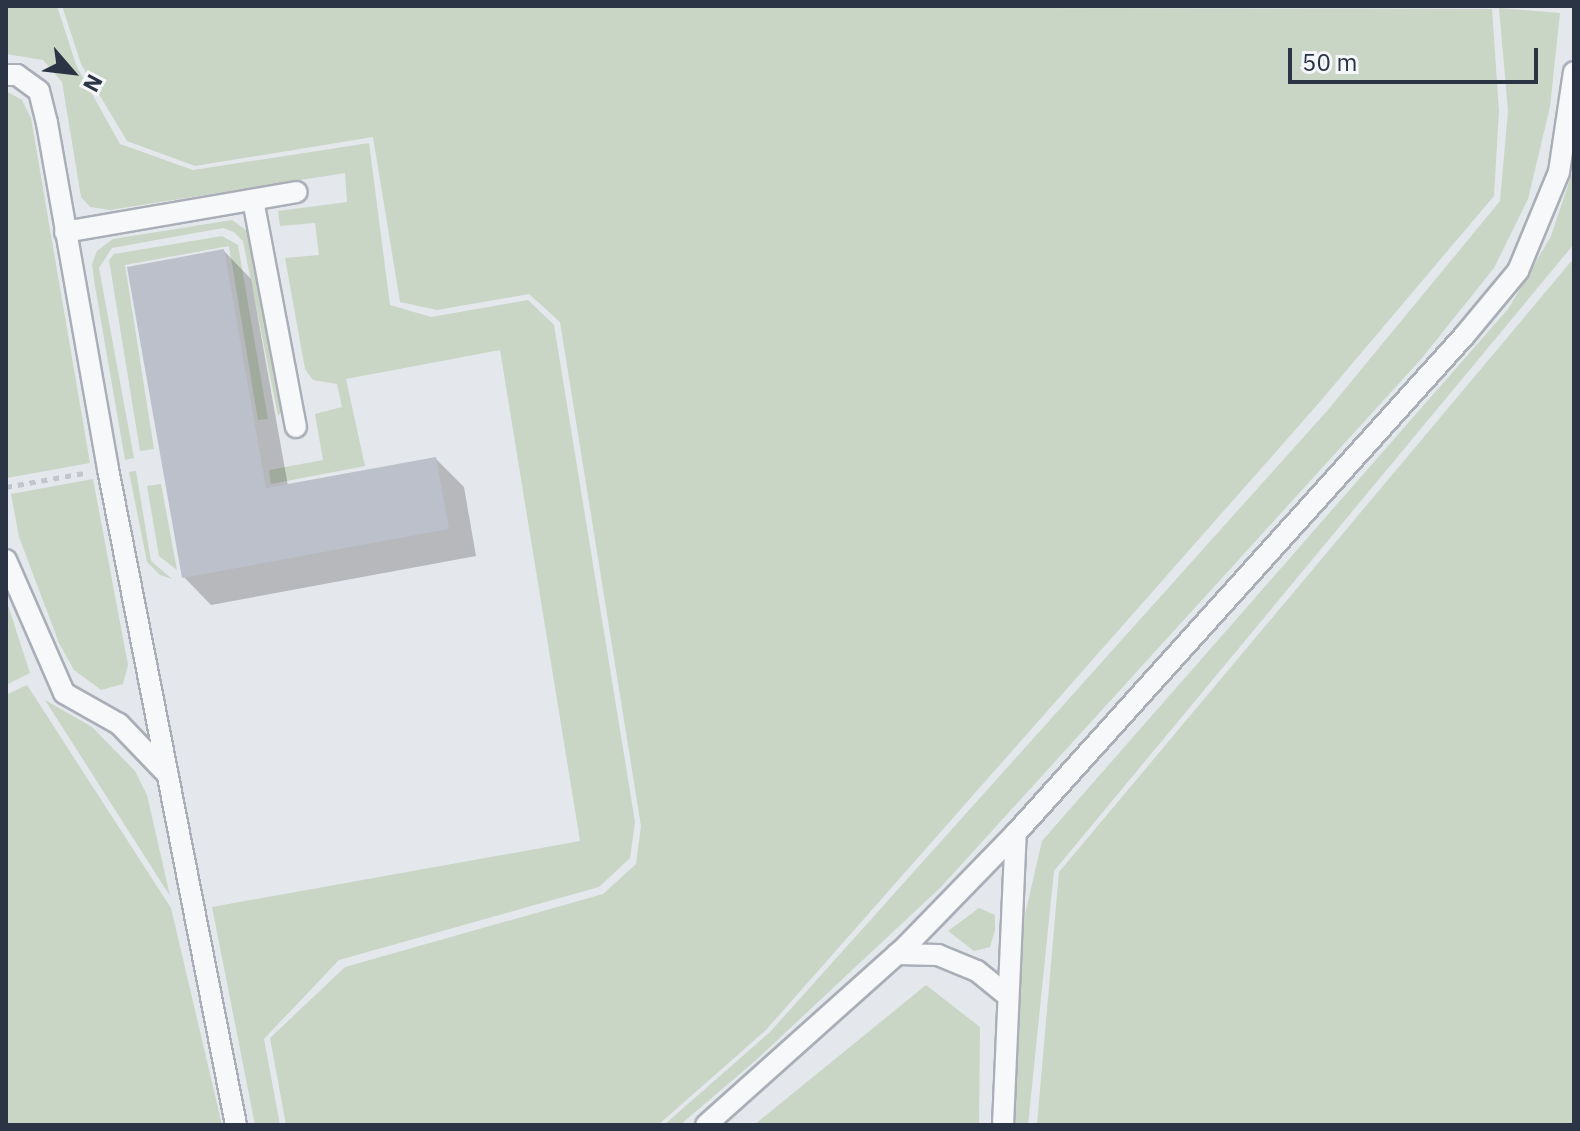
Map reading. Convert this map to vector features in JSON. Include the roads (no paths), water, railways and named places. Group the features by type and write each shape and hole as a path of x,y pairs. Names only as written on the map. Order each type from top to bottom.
{"lane":[{"path":"706,1125 897,954 1016,833 1296,528 1518,271 1559,172 1574,72"},
{"path":"6,75 17,75 39,91 166,775 236,1125"},
{"path":"65,232 297,192"},
{"path":"253,200 296,427"},
{"path":"6,560 64,693 119,724 166,775"},
{"path":"1003,1125 1016,833"},
{"path":"897,954 938,955 977,971 1007,995"}]}
